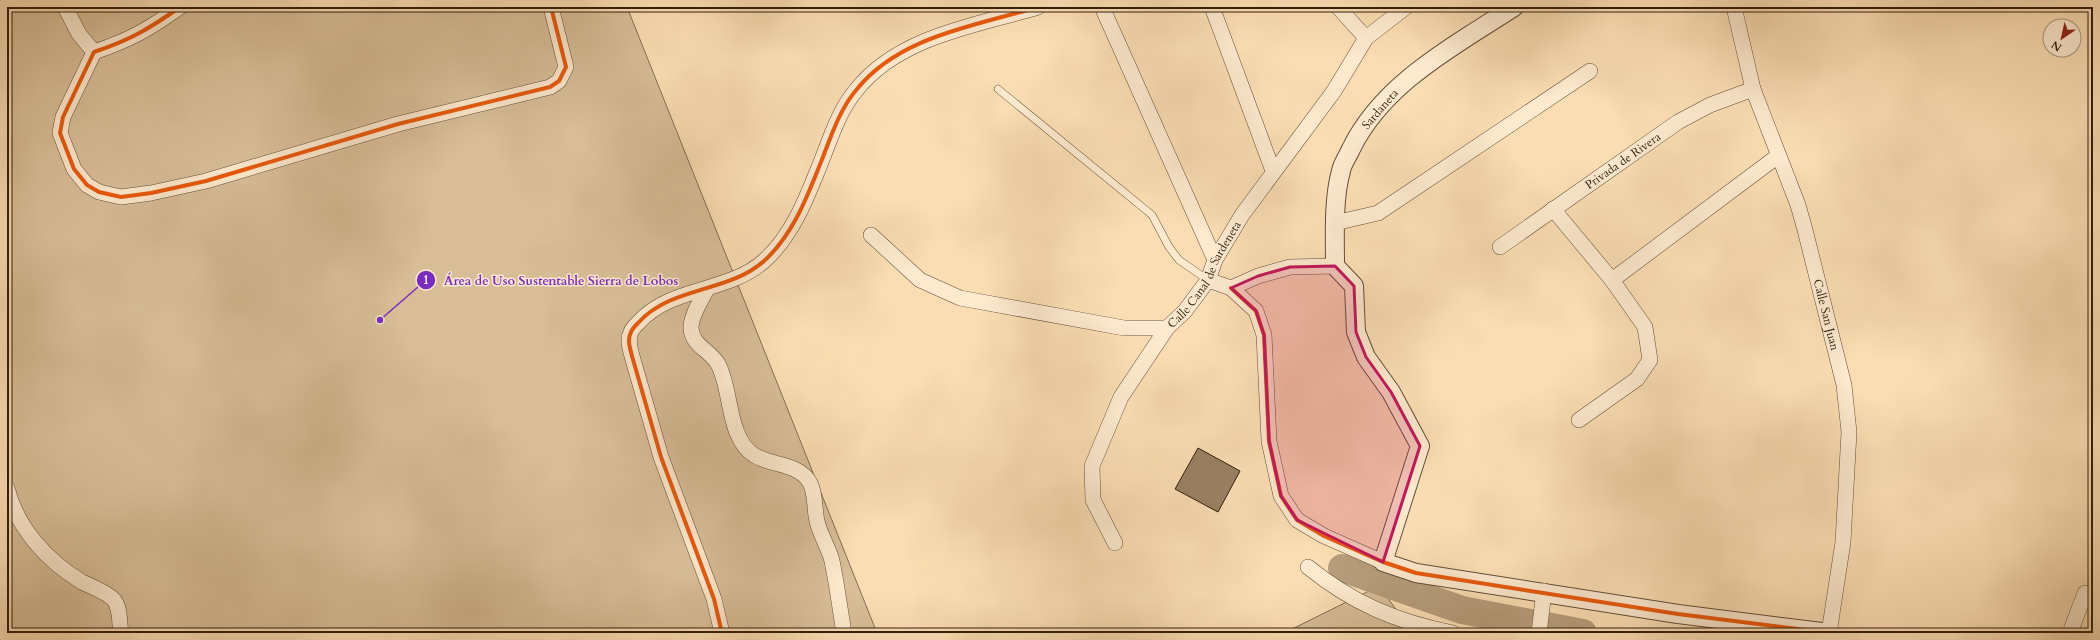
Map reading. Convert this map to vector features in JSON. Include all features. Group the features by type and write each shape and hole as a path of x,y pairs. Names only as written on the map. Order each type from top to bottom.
{"street":[{"path":"65,7 79,34 94,52"},
{"path":"180,7 148,30 125,41 94,52 63,117 60,133 74,169 87,185 99,192 122,197 151,193 206,181 398,124 550,87 559,81 566,68 551,7"},
{"path":"722,633 714,599 661,457 628,341 631,331 653,310 672,299 707,289 746,273 764,261 778,246 795,220 808,195 843,108 856,90 874,70 895,55 938,36 1038,7"},
{"path":"1212,7 1273,171"},
{"path":"1338,7 1366,38"},
{"name":"Calle Canal de Sardeneta","path":"871,236 920,280 960,298 1124,328 1167,328 1185,311 1208,280 1215,260 1242,215 1273,171 1334,91 1366,38 1406,7"},
{"name":"Sardaneta","path":"1335,266 1335,223 1341,171 1361,128 1392,92 1447,50 1514,7"},
{"name":"Calle San Juan","path":"1734,7 1753,89 1798,206 1805,230 1844,385 1849,432 1843,542 1830,633"},
{"path":"1104,8 1215,260"},
{"path":"1335,223 1378,214 1590,71"},
{"name":"Privada de Rivera","path":"1500,246 1678,122 1710,105 1753,89"},
{"path":"1612,280 1778,156"},
{"path":"1553,209 1612,280 1645,327 1650,360 1637,379 1579,420"},
{"path":"1231,288 1258,276 1290,267 1335,266 1354,286 1356,332 1366,357 1391,392 1420,446 1383,562"},
{"path":"1208,280 1231,288 1256,311 1264,335 1269,441 1281,496 1297,520 1324,536 1383,562 1416,573 1544,591 1678,614 1830,633"},
{"path":"707,289 693,316 691,328 694,339 718,364 737,434 744,446 754,455 797,471 805,476 810,483 817,521 823,541 831,559 844,633"},
{"path":"1115,543 1093,500 1092,466 1121,397 1167,328"},
{"path":"7,488 14,510 28,535 51,559 81,581 113,600 118,609 121,633"},
{"path":"1308,566 1332,586 1371,608 1435,629 1453,633"},
{"path":"1539,633 1544,591"},
{"path":"2070,633 2085,593"}],"lane":[{"path":"998,89 1152,215 1169,247 1179,260 1208,280"}],"highlighted area":[{"path":"1335,266 1354,286 1356,332 1366,357 1391,392 1420,446 1383,562 1297,520 1281,496 1269,441 1264,335 1256,311 1231,288 1258,276 1290,267"}],"shaded area":[{"path":"7,7 627,7 877,633 7,633"},
{"path":"1379,586 1413,633 1284,633"}],"building":[{"path":"1198,448 1240,471 1218,512 1175,489"}],"waterway":[{"path":"1342,568 1462,610 1583,633"}],"cycle path":[{"path":"180,7 159,22 139,33 94,52 63,117 60,133 74,169 87,185 99,192 121,197 151,193 206,181 398,124 550,87 559,81 566,67 551,7"},
{"path":"722,633 714,599 661,457 630,350 629,338 631,331 651,311 667,302 734,279 750,271 764,261 774,251 798,215 845,106 857,89 875,71 895,56 940,35 1038,7"},
{"path":"1231,288 1256,311 1264,335 1269,441 1281,496 1297,520 1324,536 1383,562 1416,573 1678,614 1830,633"}],"place":[{"name":"Área de Uso Sustentable Sierra de Lobos","path":"380,320"}]}
